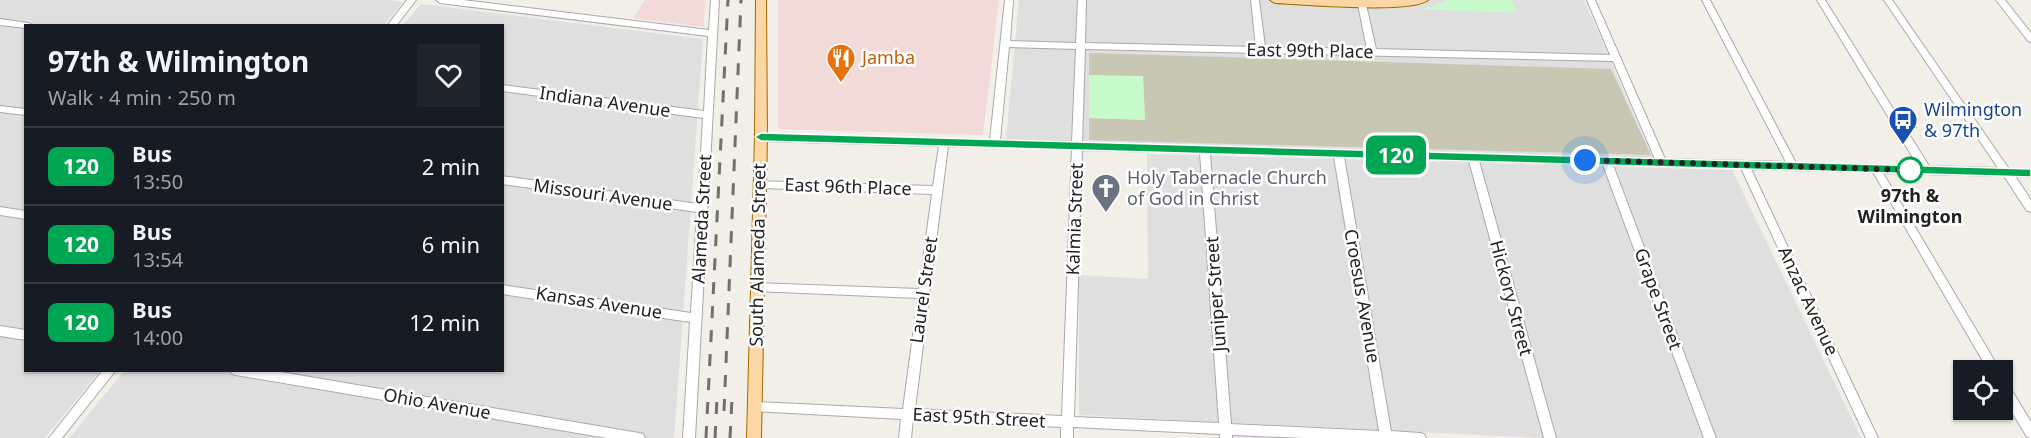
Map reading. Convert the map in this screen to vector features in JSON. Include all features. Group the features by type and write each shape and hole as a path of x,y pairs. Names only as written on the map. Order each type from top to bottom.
{"main road":[{"name":"South Alameda Street","path":"754,438 761,137 761,0"},
{"path":"1275,0 1404,4 1423,0"}],"street":[{"path":"393,24 412,0"},
{"path":"440,0 713,34"},
{"name":"Alameda Street","path":"689,438 715,0"},
{"path":"995,143 1009,0"},
{"name":"Kalmia Street","path":"1067,438 1082,0"},
{"path":"1255,0 1261,50"},
{"path":"1591,0 1662,162"},
{"path":"1706,0 1793,166"},
{"path":"1821,0 1926,170"},
{"path":"1888,0 2031,208"},
{"path":"2000,0 2031,39"},
{"path":"1361,2 1372,52"},
{"path":"0,22 24,25"},
{"name":"East 99th Place","path":"1004,44 1616,58"},
{"name":"Indiana Avenue","path":"504,88 708,115"},
{"path":"0,109 24,112"},
{"path":"761,137 2031,173"},
{"name":"Laurel Street","path":"905,438 944,142"},
{"name":"Juniper Street","path":"1205,150 1225,434"},
{"name":"Croesus Avenue","path":"1338,153 1386,437"},
{"name":"Hickory Street","path":"1473,157 1550,438"},
{"name":"Grape Street","path":"1607,161 1710,438"},
{"name":"Anzac Avenue","path":"1744,165 1872,438"},
{"path":"1876,169 1988,360"},
{"name":"Missouri Avenue","path":"504,180 703,209"},
{"name":"East 96th Place","path":"759,184 938,190"},
{"path":"0,211 24,215"},
{"path":"757,287 924,294"},
{"name":"Kansas Avenue","path":"504,289 696,318"},
{"path":"0,331 24,335"},
{"path":"55,438 108,372"},
{"name":"Ohio Avenue","path":"248,372 639,438"},
{"path":"2013,403 2031,433"},
{"name":"East 95th Street","path":"754,407 1068,423 1225,434 1420,438"}],"shaded area":[{"path":"0,0 388,0 403,2 385,24 24,24 24,372 99,372 45,438 0,438"},
{"path":"645,0 705,0 704,27 633,18"},
{"path":"778,0 999,0 983,135 778,129"},
{"path":"1019,0 1584,0 1653,159 1006,139"},
{"path":"421,4 703,39 674,438 69,438 123,372 504,372 504,24 404,24"},
{"path":"1089,53 1611,69 1651,155 1089,140 1089,118 1145,120 1143,77 1089,75"},
{"path":"1147,154 1732,170 1861,438 1540,438 1079,415 1079,275 1148,279"}],"green space":[{"path":"1449,0 1512,0 1516,13 1423,9"},
{"path":"1089,75 1143,76 1145,120 1089,118"}],"railway":[{"path":"706,438 728,0"},
{"path":"724,411 741,0"},
{"path":"715,438 717,399"},
{"path":"730,438 732,399"}],"bus line":[{"name":"120","path":"761,137 2031,173"}],"place":[{"name":"Jamba","path":"841,84"},
{"name":"Wilmington & 97th","path":"1903,146"},
{"name":"97th & Wilmington","path":"1910,170"},
{"name":"Holy Tabernacle Church of God in Christ","path":"1106,214"}],"route":[{"path":"1585,160 1910,170"}]}
